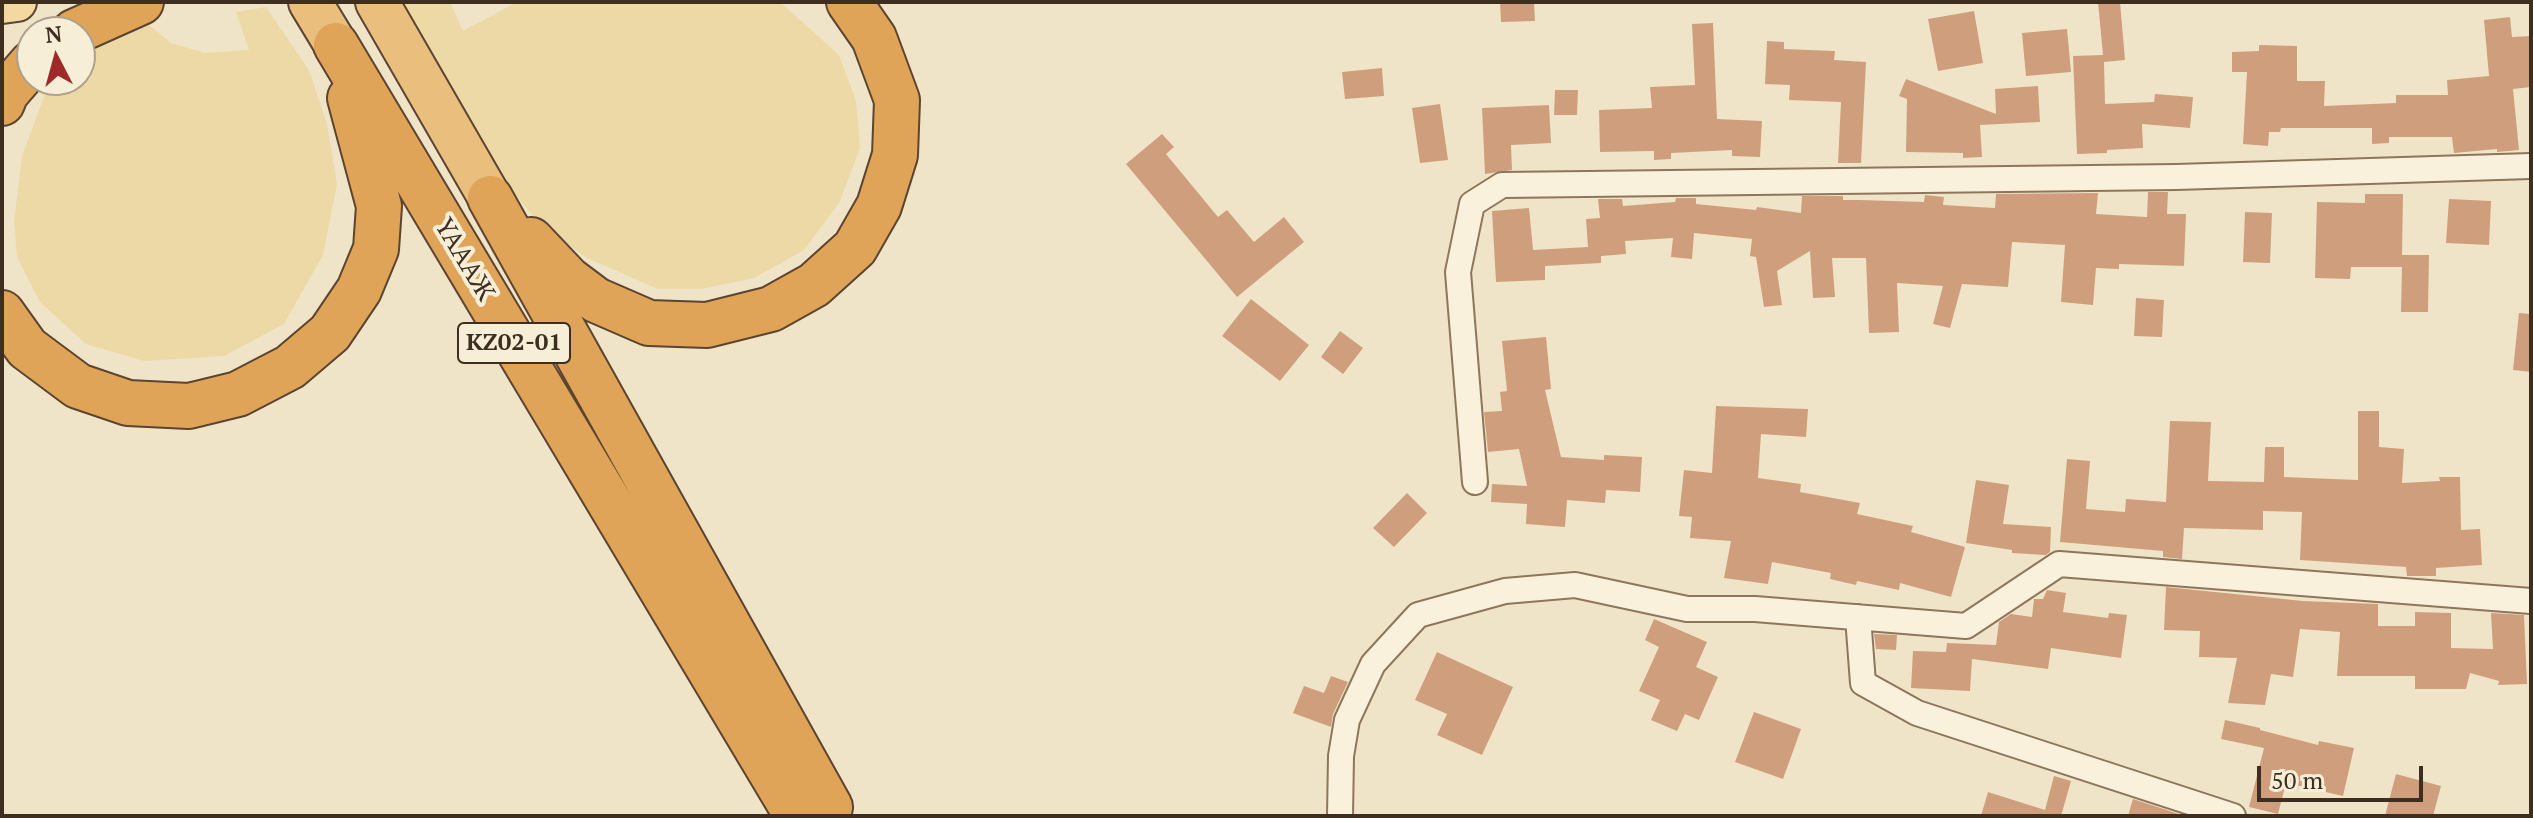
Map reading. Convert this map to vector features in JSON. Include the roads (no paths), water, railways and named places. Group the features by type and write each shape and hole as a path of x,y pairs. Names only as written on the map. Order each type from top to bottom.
{"highway":[{"path":"96,22 141,2"},
{"name":"ҮАААЖ","path":"310,2 711,634"},
{"name":"ҮАААЖ","path":"377,2 490,198 711,634"},
{"path":"490,198 568,279 596,300 649,323 707,325 771,309 814,285 855,248 879,206 895,155 897,100 874,38 849,2"},
{"path":"2,313 27,348 78,386 128,403 189,406 238,394 290,367 330,333 359,290 376,249 379,206 336,45"},
{"path":"2,103 16,81"},
{"name":"KZ02-01","path":"711,634 814,814"}],"main road":[{"path":"2,4 17,2"}],"street":[{"path":"1475,482 1458,272 1472,204 1502,185 2176,177 2531,166"},
{"path":"1340,816 1341,756 1347,720 1373,664 1418,615 1505,591 1575,585 1687,609 1755,609 1966,626 2059,564 2531,601"},
{"path":"1858,617 1863,683 1917,713 2233,816"}]}
